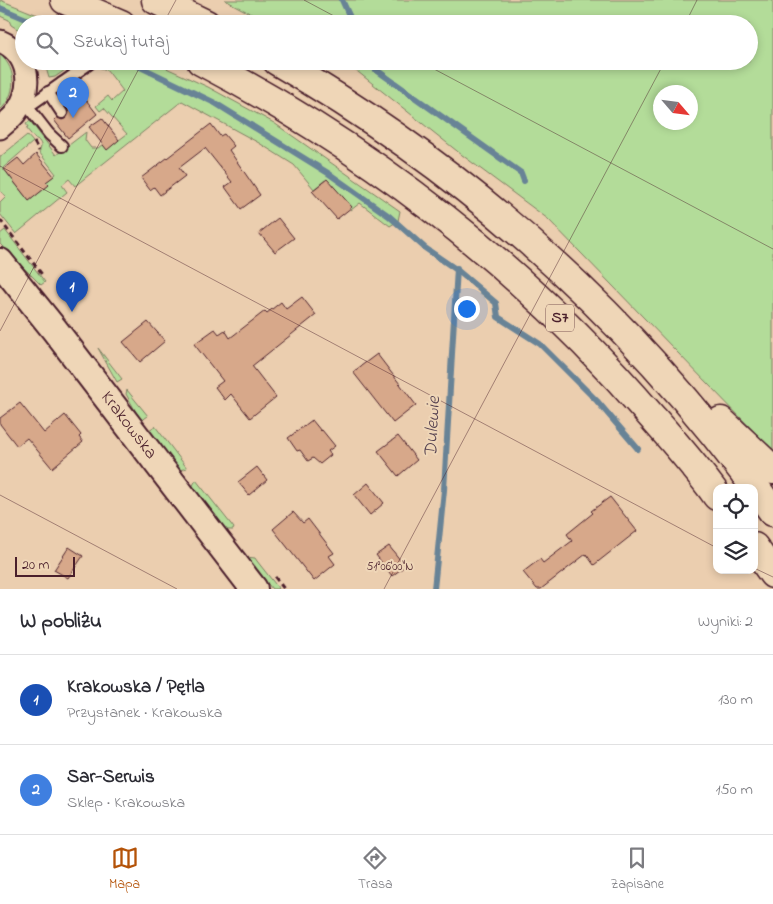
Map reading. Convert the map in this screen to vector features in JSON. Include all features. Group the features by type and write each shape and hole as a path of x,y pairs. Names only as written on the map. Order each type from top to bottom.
{"highway":[{"path":"65,0 100,15"},
{"path":"156,0 187,15"},
{"name":"S7","path":"217,70 293,112 387,173 477,243 527,286 577,334 636,398 713,491"},
{"name":"S7","path":"291,70 386,129 442,170 501,216 580,287 660,370 708,426 773,512"},
{"path":"660,370 696,398 773,470"},
{"path":"758,553 773,574"}],"street":[{"path":"0,41 15,50"},
{"path":"14,117 25,95 26,70"},
{"name":"Krakowska","path":"0,262 60,336 254,589"}],"lane":[{"path":"62,146 49,134 14,117 80,70"},
{"path":"62,83 73,98"},
{"path":"48,92 62,113"}],"green space":[{"path":"0,0 38,15 15,15 15,27 11,25 9,20 0,16"},
{"path":"225,0 773,0 773,451 548,219 462,155 354,70 758,70 758,15 253,15"},
{"path":"0,55 10,68 13,82 9,97 0,110"},
{"path":"47,70 65,70 55,77 49,78"},
{"path":"107,70 171,70 208,87 274,123 400,211 398,221 390,226 360,203 351,210 325,180 314,189 294,165 259,143 182,101 75,186 69,179 62,185 67,192 16,234 0,214 0,202 6,196 0,191 0,157 27,135 33,142 3,168 29,201 49,185 46,182 56,174 39,152 41,144 26,128 28,127 26,124 30,121 56,155 86,132 85,140 91,148 98,148 103,144 107,149 127,134 104,108 100,111 96,106 108,96 112,101 123,91"},
{"path":"5,230 45,282 41,285 0,244 0,234"},
{"path":"98,348 122,379 117,382"},
{"path":"127,390 148,416 141,421 126,394"},
{"path":"155,426 187,468 180,470 149,430"},
{"path":"196,480 234,528 233,530 226,530 192,487"},
{"path":"246,557 255,558 279,589 272,589"}],"building":[{"path":"83,96 97,114 68,138 54,120 57,117 62,120 66,118 69,113 67,109 77,103"},
{"path":"102,118 119,140 107,150 89,127"},
{"path":"211,124 220,136 224,134 234,146 229,150 260,195 241,209 225,187 232,182 205,148 179,168 185,176 160,195 154,187 150,190 141,178"},
{"path":"36,154 54,176 46,182 49,185 29,201 4,169 18,158 24,165"},
{"path":"327,179 352,207 337,219 312,191"},
{"path":"278,218 294,238 275,252 259,233"},
{"path":"302,297 316,315 252,366 276,397 250,418 231,394 225,400 215,387 223,381 194,344 215,329 219,334 225,330 230,338 265,311 267,313 281,302 286,309"},
{"path":"148,322 165,341 140,362 123,342"},
{"path":"377,354 416,405 393,423 353,372"},
{"path":"20,403 44,433 65,415 81,435 79,437 83,442 52,468 27,438 17,446 0,424 0,418"},
{"path":"312,420 335,446 328,451 331,455 320,464 313,458 308,461 300,450 297,451 288,438"},
{"path":"398,436 417,460 398,476 378,451"},
{"path":"257,467 267,480 249,495 238,482"},
{"path":"368,483 384,503 370,515 354,495"},
{"path":"610,497 637,531 594,565 586,554 541,589 537,589 523,572 540,559 543,563 572,541 567,534 593,513 591,511"},
{"path":"293,512 303,523 308,519 334,553 329,556 335,564 314,581 273,529"},
{"path":"389,546 405,566 392,576 376,555"},
{"path":"69,547 83,556 68,578 54,570"}],"waterway":[{"name":"Dulewie","path":"342,0 349,15"},
{"path":"0,8 17,15"},
{"path":"147,70 215,103 328,173 389,216 425,248 457,270 496,303 498,317 540,344 597,401 638,449"},
{"name":"Dulewie","path":"376,70 521,173 524,181"},
{"name":"Dulewie","path":"434,589 444,490 457,268"}],"place":[{"name":"Sar-Serwis","path":"73,118"},
{"name":"Krakowska / Pętla","path":"72,312"}]}
